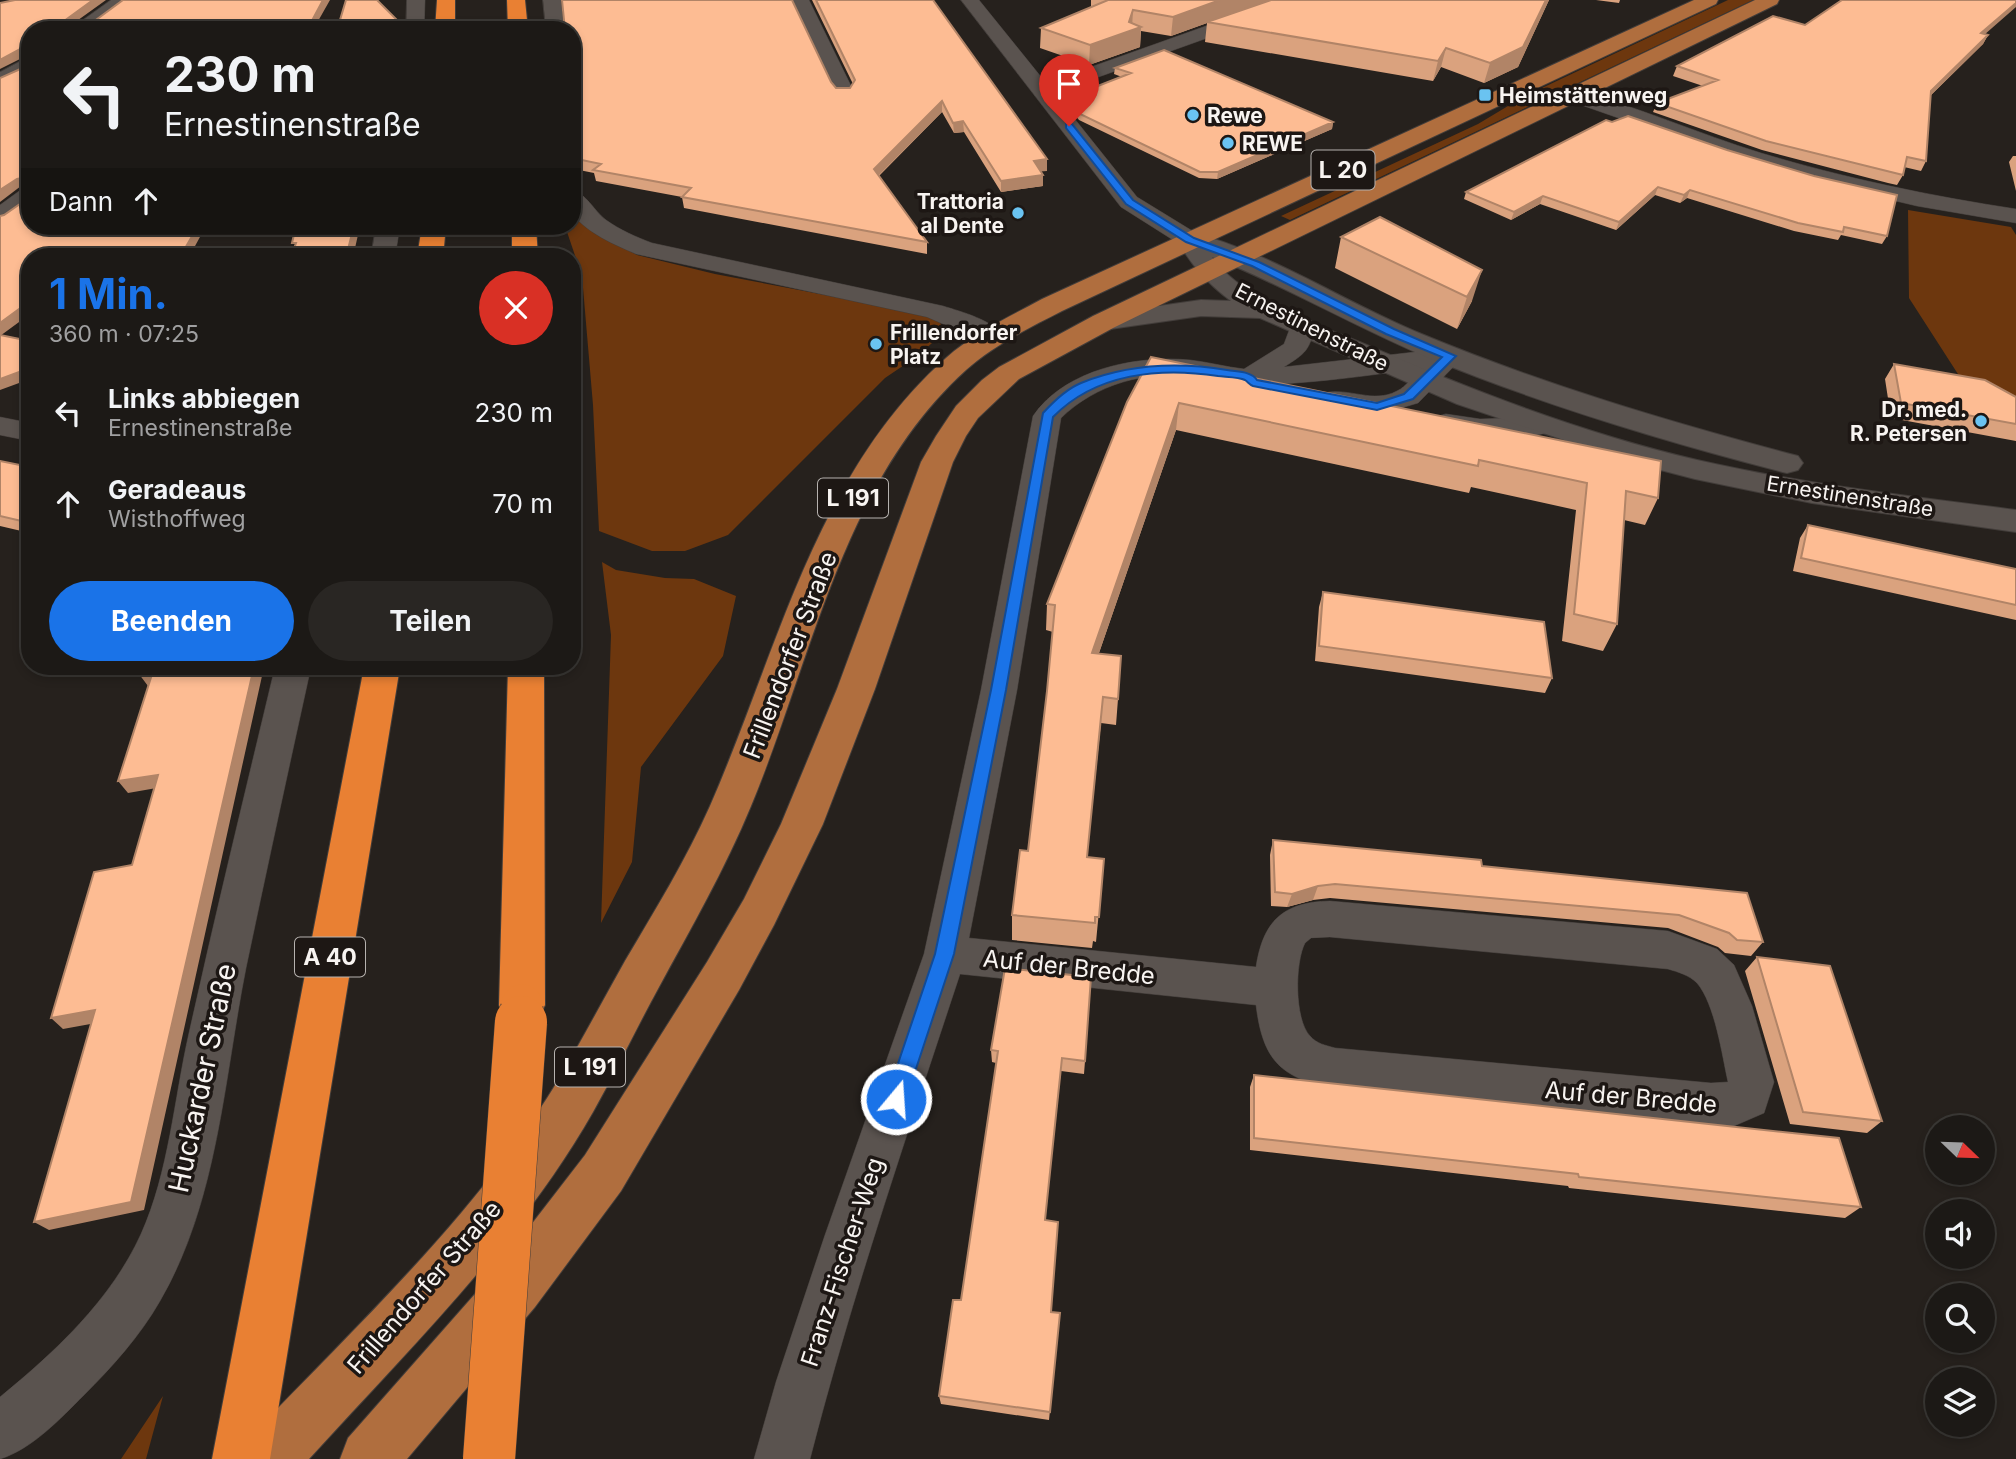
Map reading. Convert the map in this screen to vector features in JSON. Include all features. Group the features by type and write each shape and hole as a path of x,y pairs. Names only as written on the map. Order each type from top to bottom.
{"highway":[{"path":"445,21 446,0"},
{"path":"516,0 518,21"},
{"name":"A 40","path":"241,1459 381,675"},
{"path":"489,1459 522,1005 526,675"}],"main road":[{"name":"Frillendorfer Straße","path":"270,1459 465,1247 558,1124 699,874 757,743 806,610 852,499 880,451 920,399 955,365 991,337 1052,305 1709,0"},
{"name":"L 20","path":"1210,270 1770,0"},
{"name":"Ernestinenstraße","path":"1190,240 1239,257 1390,331 1517,383 1646,426 1911,497 2016,521"},
{"name":"Ernestinenstraße","path":"1190,240 1210,270 1234,290 1269,310 1385,365 1541,426 1639,455 1811,493 2016,521"},
{"name":"L 191","path":"369,1459 516,1288 603,1173 723,976 759,912 802,824 856,690 937,462 967,412 1009,373 1210,270"},
{"name":"L 191","path":"1103,323 1201,308 1269,310"}],"street":[{"path":"92,21 123,0"},
{"path":"415,21 416,0"},
{"path":"552,0 554,21"},
{"path":"800,0 844,92"},
{"path":"971,0 1129,202 1190,240"},
{"path":"1042,91 1296,0"},
{"path":"0,81 21,68"},
{"path":"1574,96 1756,158 1821,177 1946,206 2016,216"},
{"path":"0,216 21,201"},
{"path":"581,209 602,228 645,249 934,311 955,318 991,337"},
{"path":"1250,377 1279,362 1296,348 1302,326"},
{"name":"Franz-Fischer-Weg","path":"782,1459 803,1382 846,1247 945,954 999,690 1047,416 1065,398 1085,385 1135,372 1185,368 1250,377 1385,365 1450,356"},
{"name":"Franz-Fischer-Weg","path":"1377,406 1408,397 1450,356"},
{"name":"Franz-Fischer-Weg","path":"1250,377 1253,383 1480,428 1541,426"},
{"path":"0,426 21,430"},
{"name":"Huckarder Straße","path":"0,1433 69,1372 111,1326 142,1283 163,1242 178,1199 213,1021 291,675"},
{"name":"Auf der Bredde","path":"1330,919 1668,950 1693,957 1712,970 1723,987 1751,1082 1748,1097 1734,1104 1711,1105 1335,1069 1311,1063 1291,1048 1279,1022 1277,988 1280,946 1290,929 1309,920 1330,919"},
{"name":"Auf der Bredde","path":"945,954 1277,988"}],"shaded area":[{"path":"1728,0 1753,0 1290,220 1281,216 1478,124 1523,97"},
{"path":"1908,210 2011,227 2016,235 2016,417 1965,385 1909,298"},
{"path":"581,222 637,255 715,274 926,314 939,321 945,331 919,355 885,378 728,535 685,551 652,551 599,531 581,248 572,248 568,235 581,235"},
{"path":"602,562 616,570 665,578 694,579 736,596 723,656 641,767 632,862 601,923 611,635"},
{"path":"163,1396 146,1459 121,1459"}],"building":[{"path":"15,0 93,0 64,21 21,21 21,49 0,60 0,3"},
{"path":"123,0 323,0 312,21 94,21"},
{"path":"346,0 377,0 398,21 340,21"},
{"path":"562,0 792,0 831,82 836,88 850,88 855,80 816,0 933,0 1047,159 1034,161 1043,175 1001,181 963,121 953,123 942,101 874,169 927,242 682,197 691,188 593,170 601,164 581,160 581,21 564,21"},
{"path":"1108,0 1220,0 1173,17 1133,10 1129,22 1141,27 1090,45 1041,28"},
{"path":"1271,0 1546,0 1523,47 1490,63 1446,48 1438,61 1207,22"},
{"path":"1842,0 2016,0 2016,3 1981,33 1988,35 1931,91 1926,161 1907,157 1903,175 1766,141 1657,103 1718,80 1677,66 1773,16 1805,25"},
{"path":"1164,50 1333,122 1218,172 1200,172 1080,114 1067,98 1131,73 1115,68"},
{"path":"21,69 21,178 0,190 0,78"},
{"path":"1628,116 1814,176 1897,195 1887,236 1844,227 1843,232 1798,223 1690,190 1684,195 1658,187 1619,222 1543,196 1514,212 1466,192 1606,120 1612,122"},
{"path":"21,203 21,235 193,235 185,248 21,248 21,308 0,323 0,216"},
{"path":"1380,217 1482,270 1467,297 1341,237"},
{"path":"294,235 352,235 348,248 294,248 296,243 292,243"},
{"path":"0,335 21,339 21,371 0,379"},
{"path":"1151,357 1661,461 1658,498 1626,491 1617,624 1574,614 1587,483 1479,460 1478,466 1179,403 1092,653 1121,656 1118,699 1103,697 1087,857 1104,859 1099,917 1095,917 1095,923 1012,915 1020,850 1028,851 1047,691 1055,605 1047,604 1127,402"},
{"path":"1894,364 1985,380 2016,397 2016,424 1901,403"},
{"path":"0,461 21,465 21,521 0,516"},
{"path":"1808,525 2016,569 2016,605 1801,558"},
{"path":"1323,592 1544,622 1552,678 1319,646"},
{"path":"152,675 252,675 131,1202 34,1222 95,1010 51,1018 94,872 132,865 158,775 118,781"},
{"path":"1273,840 1481,860 1482,866 1747,893 1763,942 1737,940 1729,933 1679,915 1335,884 1292,894 1275,892"},
{"path":"1757,957 1830,966 1882,1121 1803,1112"},
{"path":"1005,968 1091,977 1085,1061 1062,1058 1045,1220 1058,1222 1051,1312 1060,1313 1050,1412 939,1396 953,1300 961,1300 998,1051 991,1050"},
{"path":"1254,1075 1839,1138 1861,1207 1254,1138"}],"place":[{"name":"Heimstättenweg","path":"1485,95"},
{"name":"Rewe","path":"1193,115"},
{"name":"REWE","path":"1228,143"},
{"name":"Trattoria al Dente","path":"1018,213"},
{"name":"Frillendorfer Platz","path":"876,344"},
{"name":"Dr. med. R. Petersen","path":"1981,421"}],"route":[{"path":"896,1099 945,954 999,690 1024,535 1047,416 1055,406 1085,385 1106,378 1165,368 1185,368 1250,377 1253,383 1377,406 1408,397 1450,356 1390,331 1272,271 1190,240 1129,202 1069,126"}]}
